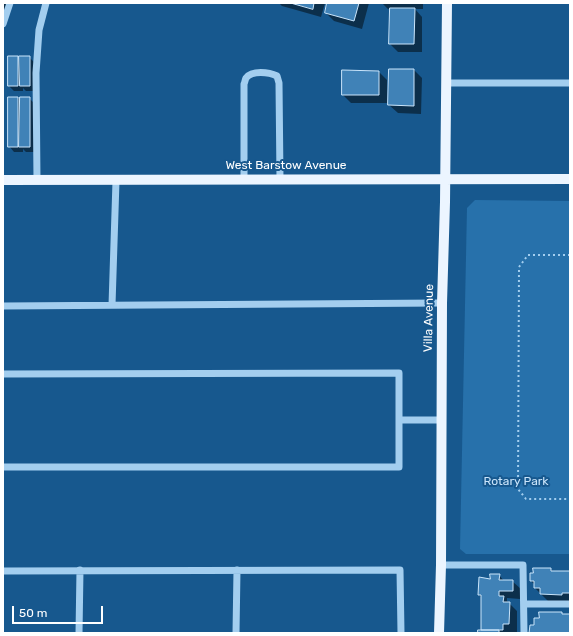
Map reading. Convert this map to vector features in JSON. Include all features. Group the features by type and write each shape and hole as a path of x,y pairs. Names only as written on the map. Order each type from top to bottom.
{"main road":[{"name":"Villa Avenue","path":"439,633 447,3"},
{"name":"West Barstow Avenue","path":"3,180 570,179"}],"street":[{"path":"3,24 10,3"},
{"path":"37,180 36,73 39,30 46,3"},
{"path":"244,179 244,84 246,78 252,73 272,73 277,76 279,83 280,179"},
{"path":"446,83 570,83"},
{"path":"112,305 116,181"},
{"path":"3,306 442,303"},
{"path":"3,374 399,373 399,467 3,467"},
{"path":"399,420 442,420"},
{"path":"441,565 524,565 524,633"},
{"path":"79,633 80,570"},
{"path":"236,633 237,570"},
{"path":"3,571 400,570 401,633"},
{"path":"525,604 570,604"}],"path":[{"path":"570,255 528,255 519,267 518,489 526,498 570,499"}],"green space":[{"name":"Rotary Park","path":"475,200 570,201 570,554 466,554 460,549 467,208"}],"building":[{"path":"291,3 314,3 313,9"},
{"path":"327,3 359,3 354,21 325,13"},
{"path":"390,8 415,8 414,44 389,44"},
{"path":"8,56 18,56 18,86 8,86"},
{"path":"19,56 30,56 30,86 20,86"},
{"path":"389,69 414,69 414,106 388,105"},
{"path":"342,70 379,71 379,95 342,95"},
{"path":"8,97 18,97 18,147 8,147"},
{"path":"20,97 30,97 30,147 19,147"},
{"path":"533,568 551,568 551,571 570,571 570,593 562,593 562,595 540,594 540,588 534,588 534,581 530,581 530,573 533,573"},
{"path":"490,574 500,574 499,580 513,580 513,591 499,591 499,596 504,596 503,602 510,602 509,624 503,624 503,630 481,630 481,595 478,595 479,577 490,579"},
{"path":"539,612 562,612 562,614 570,614 570,633 529,633 530,625 534,625 534,618 539,618"},
{"path":"478,630 499,630 499,633 478,633"}]}
